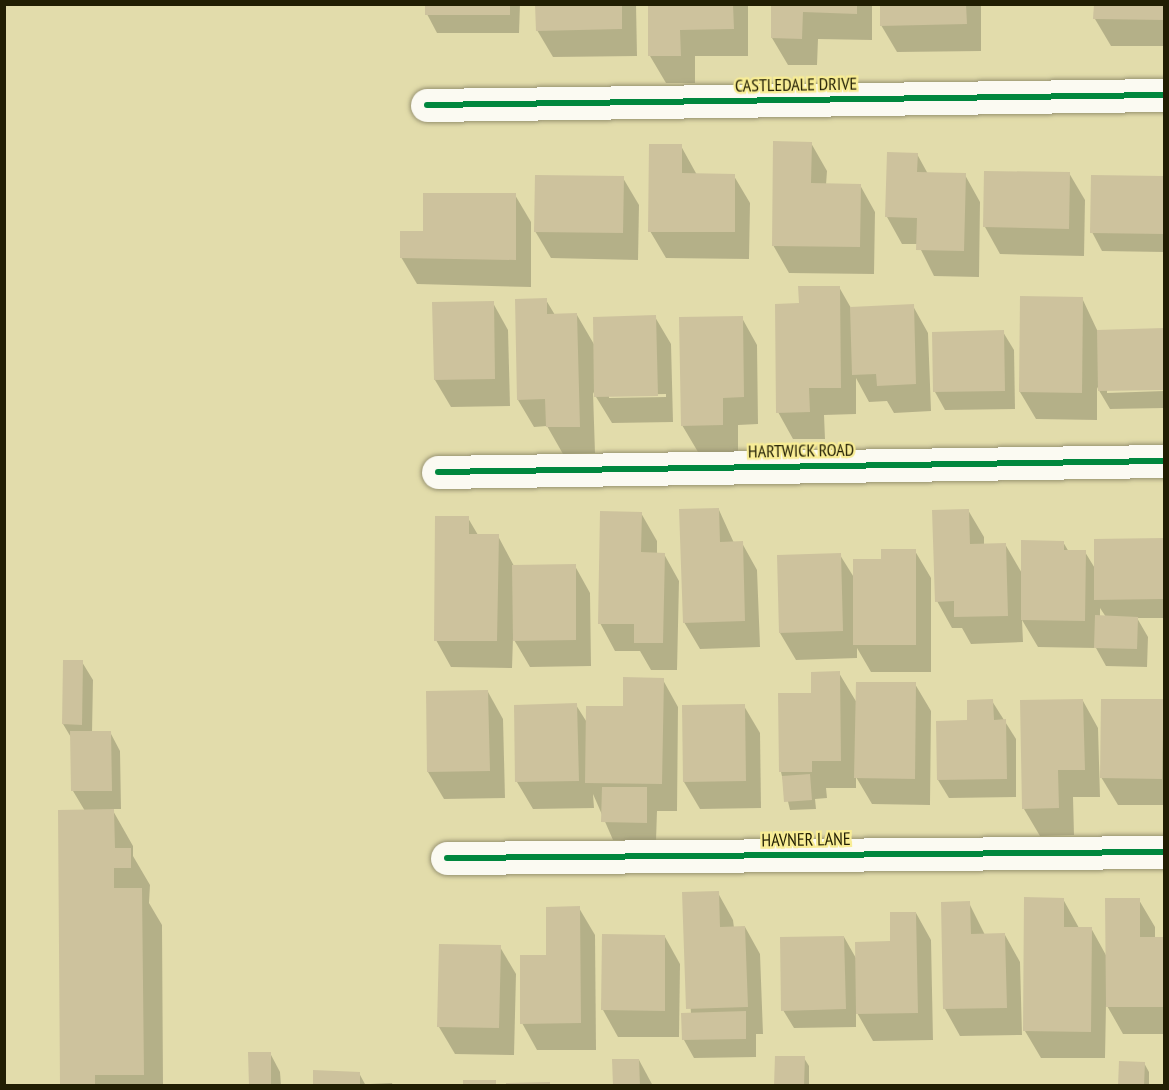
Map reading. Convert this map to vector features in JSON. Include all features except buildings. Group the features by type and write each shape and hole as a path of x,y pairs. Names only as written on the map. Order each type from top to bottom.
{"street":[{"name":"CASTLEDALE DRIVE","path":"427,105 1164,95"},
{"name":"HARTWICK ROAD","path":"438,472 1164,461"},
{"name":"HAVNER LANE","path":"447,858 1164,852"}],"cycle path":[{"path":"427,105 1164,95"},
{"path":"438,472 1164,461"},
{"path":"447,858 1164,852"}]}
